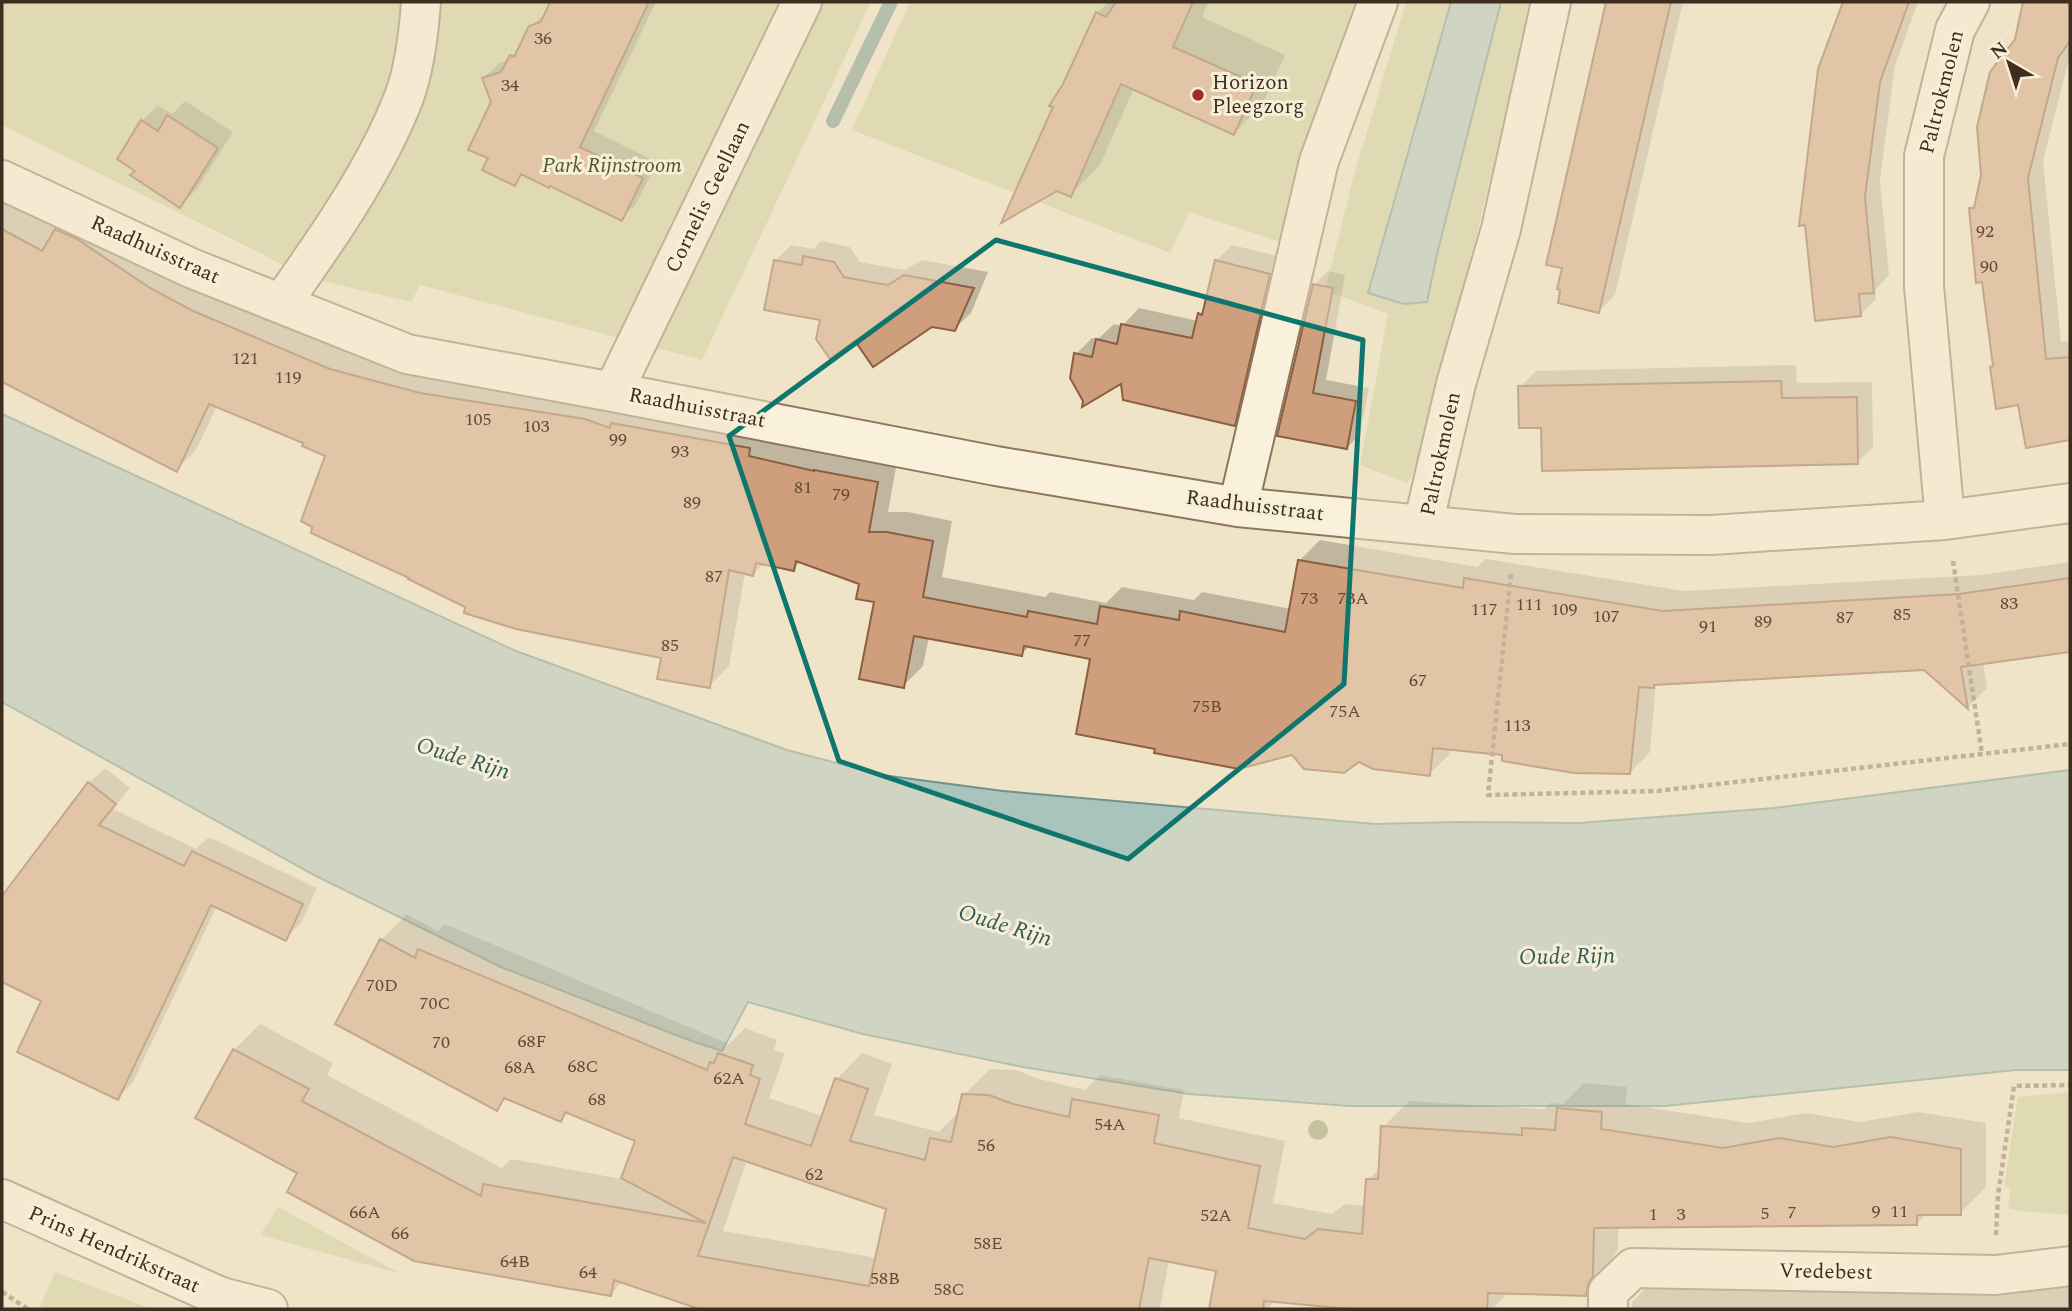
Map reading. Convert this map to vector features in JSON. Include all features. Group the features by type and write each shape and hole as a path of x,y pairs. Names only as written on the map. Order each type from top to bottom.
{"street":[{"path":"281,304 372,165 405,95 419,29 421,2"},
{"name":"Cornelis Geellaan","path":"613,391 802,2"},
{"path":"1238,507 1319,160 1378,2"},
{"name":"Paltrokmolen","path":"1551,2 1501,229 1456,384 1423,524 1515,534 1711,535 1945,520 2070,503"},
{"name":"Paltrokmolen","path":"1945,520 1923,286 1924,156 1955,30 1969,2"},
{"name":"Raadhuisstraat","path":"2,180 191,268 407,354 613,391 996,466 1238,507 1423,524"},
{"name":"Prins Hendrikstraat","path":"2,1199 221,1297 268,1309"},
{"name":"Vredebest","path":"1608,1309 1608,1292 1633,1268 1997,1275 2070,1266"}],"path":[{"path":"1945,520 1982,754"},
{"path":"1515,534 1488,795 1657,791 2070,744"},
{"path":"1997,1275 1998,1195 2014,1086 2070,1084"},
{"path":"2,1292 28,1309"}],"highlighted area":[{"path":"996,240 1363,340 1344,684 1128,859 839,761 729,436"}],"green space":[{"name":"Park Rijnstroom","path":"2,2 871,2 702,360 420,285 411,302 305,277 2,125"},
{"path":"910,2 1360,2 1281,242 1189,212 1170,253 852,130"},
{"path":"1406,2 1451,2 1368,292 1427,302 1501,2 1531,2 1425,457 1407,483 1360,465 1388,314 1325,290 1354,175"},
{"path":"2070,1092 2070,1215 2008,1208 2011,1189 2004,1186 2018,1097"},
{"path":"278,1207 401,1274 260,1235"},
{"path":"55,1272 152,1309 49,1309 40,1306"}],"water":[{"path":"1451,2 1501,2 1427,302 1404,304 1368,293"},
{"name":"Oude Rijn","path":"2,414 516,651 787,750 882,775 1003,791 1375,824 1579,823 1774,808 2070,770 2070,1070 2016,1070 1665,1106 1349,1106 1189,1094 1023,1067 863,1034 748,1002 722,1051 501,967 314,875 2,702"}],"building":[{"path":"550,2 649,2 580,147 643,178 622,221 521,174 515,186 482,170 488,158 468,150 491,102 482,78 501,72 510,55 514,57 529,26 541,22"},
{"name":"Horizon Pleegzorg","path":"1116,2 1193,2 1173,47 1257,84 1234,135 1121,84 1071,197 1057,191 1001,223 1053,107 1049,106 1063,84 1096,12 1106,17"},
{"path":"1606,2 1671,2 1599,313 1558,303 1560,290 1557,289 1562,268 1546,265"},
{"path":"1843,2 1909,2 1880,82 1865,197 1874,293 1859,294 1861,316 1815,321 1805,225 1799,226 1818,69"},
{"path":"2023,2 2070,2 2070,41 2058,58 2028,178 2046,359 2070,357 2070,440 2026,448 2018,405 1996,409 1982,282 1976,283 1969,208 1974,208 1981,175 1977,127 1990,72 2015,39"},
{"path":"167,115 218,148 180,208 130,175 135,171 117,159 141,120 158,131"},
{"path":"2,229 42,251 55,229 77,239 150,288 193,311 330,369 420,393 585,419 610,428 611,423 750,448 749,456 878,482 869,532 887,532 933,541 923,597 1027,617 1028,611 1097,624 1100,606 1179,620 1180,611 1285,632 1298,560 1463,588 1464,578 1663,611 1959,594 2070,578 2070,652 1961,667 1968,709 1924,670 1639,687 1630,774 1574,773 1502,761 1502,755 1433,748 1430,776 1373,769 1359,762 1344,773 1304,769 1292,755 1239,769 1154,753 1155,749 1076,734 1090,659 1024,646 1022,656 914,636 904,688 859,679 874,602 856,599 859,584 796,561 794,571 756,563 753,576 729,570 710,688 657,679 661,658 516,629 464,613 465,607 311,533 312,527 301,521 325,456 302,446 303,443 209,404 177,472 2,382"},
{"path":"803,256 834,262 844,277 870,282 888,285 904,275 974,288 955,331 932,327 873,367 855,341 830,359 816,339 820,320 764,310 774,260 802,265"},
{"path":"1215,260 1270,274 1235,426 1123,400 1121,384 1082,407 1083,401 1070,378 1074,353 1092,357 1096,339 1117,344 1121,324 1192,338 1198,313 1202,315"},
{"path":"1313,284 1333,288 1313,393 1356,401 1347,449 1277,436"},
{"path":"1781,381 1782,398 1857,397 1858,464 1542,471 1541,428 1519,428 1518,386"},
{"path":"88,782 116,804 99,825 184,866 192,851 303,904 286,941 211,905 118,1100 17,1052 41,1001 2,982 2,896"},
{"path":"380,939 415,958 418,949 707,1070 718,1053 753,1065 750,1075 760,1079 745,1124 811,1146 835,1078 868,1089 850,1141 925,1160 930,1138 951,1142 962,1094 989,1095 1013,1104 1069,1117 1072,1099 1159,1115 1154,1143 1260,1166 1248,1228 1305,1239 1318,1229 1362,1234 1366,1179 1378,1179 1381,1126 1522,1135 1522,1128 1555,1130 1557,1108 1602,1112 1601,1129 1723,1148 1779,1138 1833,1147 1891,1137 1961,1149 1961,1215 1917,1215 1917,1225 1594,1228 1593,1276 1586,1296 1488,1293 1487,1309 1350,1309 1264,1301 1263,1309 1209,1309 1216,1271 1149,1258 1139,1309 699,1309 614,1280 611,1296 414,1261 287,1192 297,1173 195,1118 233,1049 309,1089 302,1101 481,1196 483,1184 706,1223 621,1178 635,1141 565,1112 561,1122 504,1098 497,1111 335,1024","holes":["733,1157 886,1209 869,1286 698,1256"]}],"waterway":[{"path":"833,121 891,2"}],"place":[{"name":"Horizon Pleegzorg","path":"1198,95"}]}
